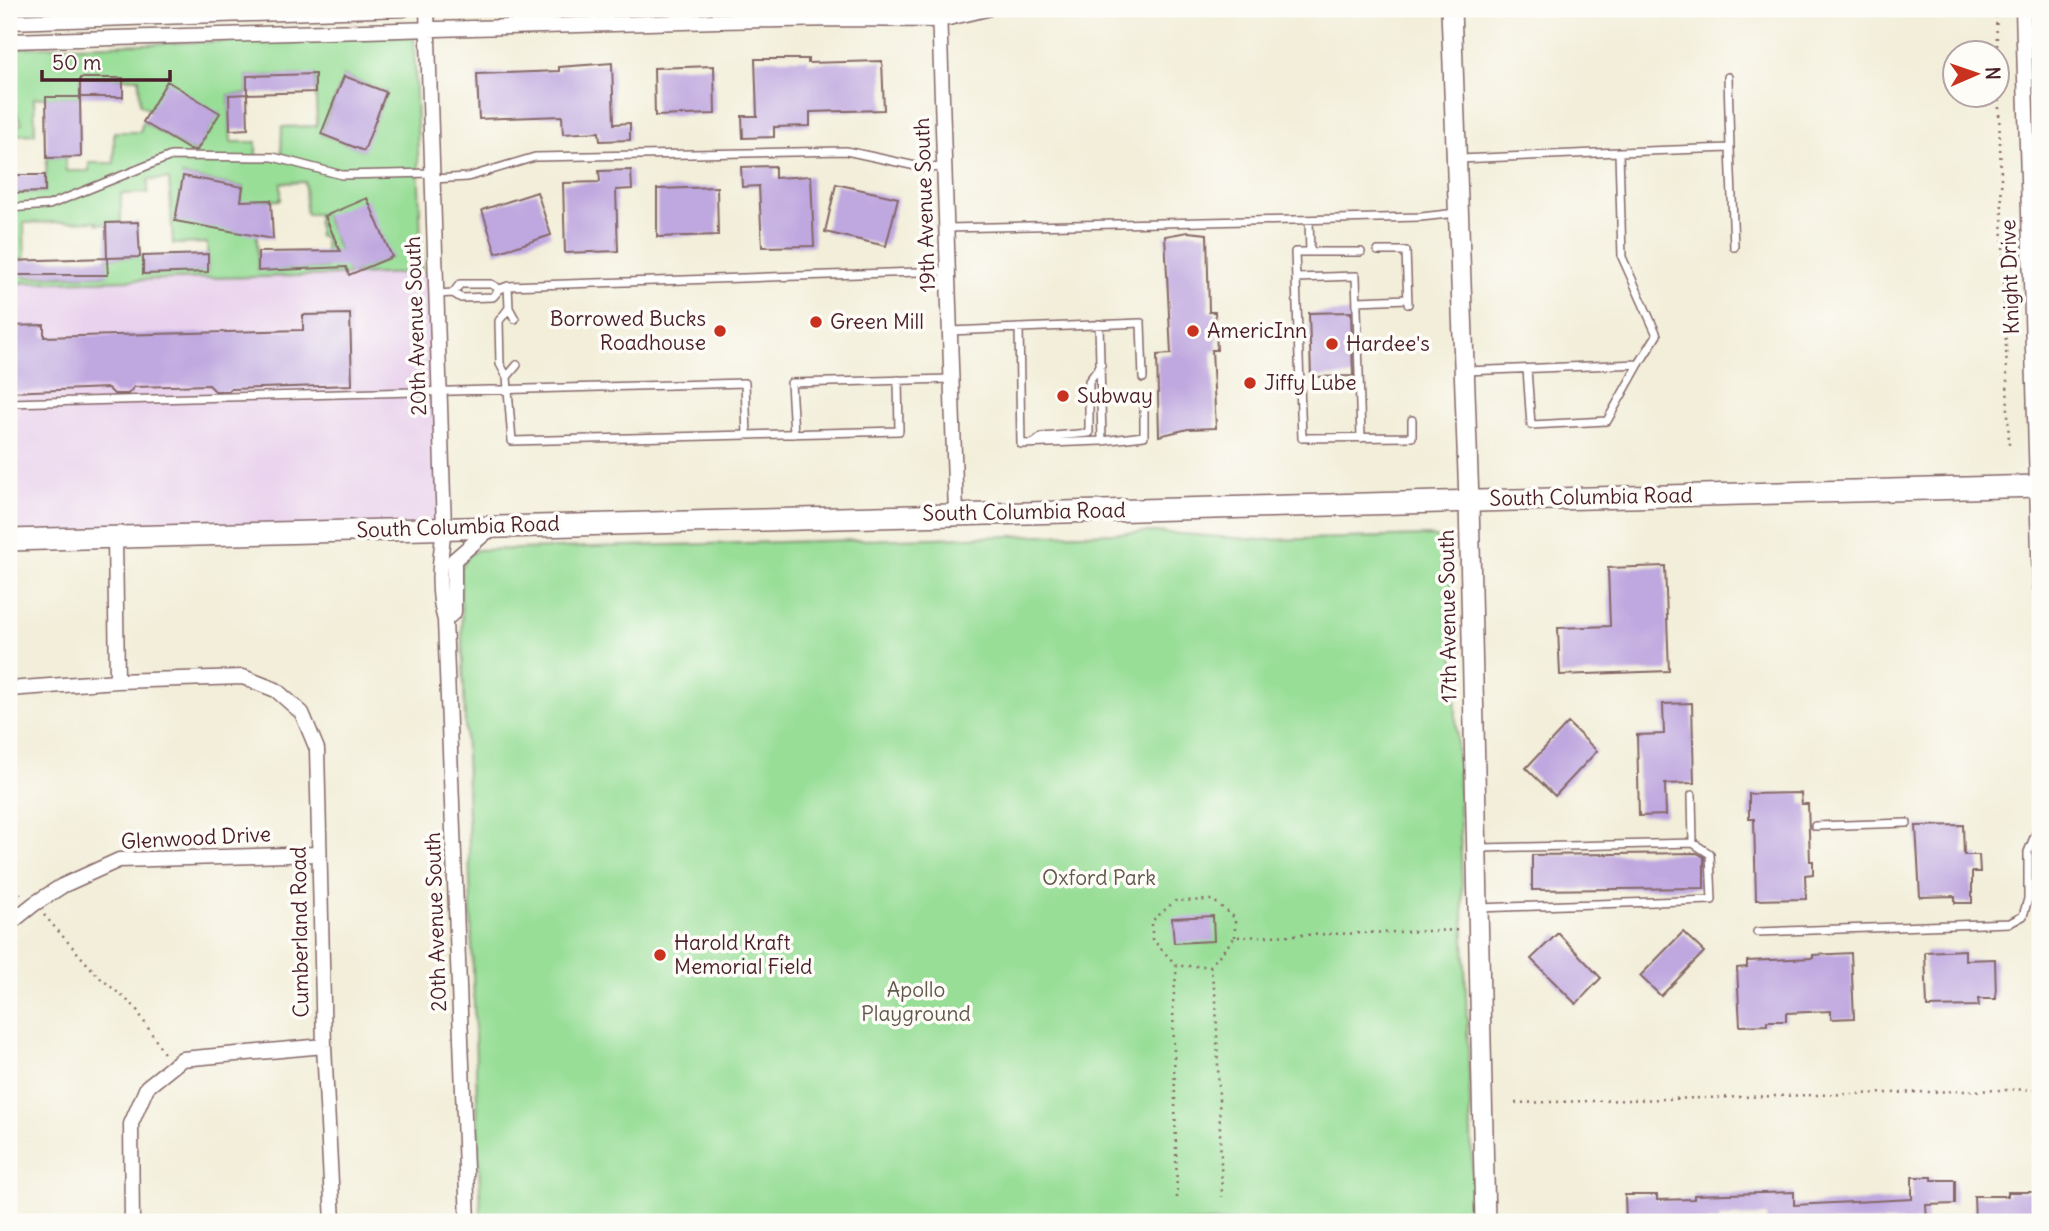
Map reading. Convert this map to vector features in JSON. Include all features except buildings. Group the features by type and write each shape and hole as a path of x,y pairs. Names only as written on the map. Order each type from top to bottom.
{"main road":[{"name":"South Columbia Road","path":"9,540 2039,486"}],"street":[{"path":"362,9 362,31"},
{"path":"9,22 212,12 404,9"},
{"name":"20th Avenue South","path":"427,9 444,528 439,602 444,621 468,1222"},
{"path":"9,41 428,29 718,15 838,19 987,9"},
{"name":"17th Avenue South","path":"1451,9 1469,500 1485,1222"},
{"name":"Knight Drive","path":"2023,9 2040,587"},
{"path":"212,12 213,35"},
{"name":"19th Avenue South","path":"939,14 957,513"},
{"name":"20th Avenue South","path":"444,621 454,612 453,559 493,526"},
{"path":"9,689 117,681 115,537"},
{"name":"Cumberland Road","path":"117,681 243,677 276,691 302,713 317,749 324,1046 332,1222"},
{"name":"Glenwood Drive","path":"9,924 62,886 119,860 319,854"},
{"path":"132,1222 131,1124 147,1087 182,1059 324,1046"}],"lane":[{"path":"1728,77 1734,247"},
{"path":"1456,159 1730,148"},
{"path":"9,208 49,205 171,156 273,157 342,175 468,177 535,157 846,151 925,168 945,167"},
{"path":"1527,369 1531,425 1606,421 1657,335 1622,257 1619,152"},
{"path":"947,228 1421,217 1458,213"},
{"path":"1310,220 1310,252"},
{"path":"1357,301 1408,302 1406,251 1378,251"},
{"path":"1361,252 1295,253 1302,438 1412,438 1412,420"},
{"path":"453,293 460,285 491,284 504,288 948,271"},
{"path":"1296,278 1356,276 1361,438"},
{"path":"436,294 453,293 461,298 493,297 504,288"},
{"path":"504,288 515,319"},
{"path":"509,308 499,320 500,364 507,377 512,441 899,431 898,380"},
{"path":"950,331 1141,323 1143,378"},
{"path":"1099,324 1102,441"},
{"path":"1019,328 1021,444 1102,441 1144,436 1144,397"},
{"path":"507,377 517,365"},
{"path":"1033,444 1042,437 1089,433 1089,381 1101,365"},
{"path":"1464,371 1640,365"},
{"path":"794,434 791,383 952,379"},
{"path":"9,403 745,383 747,435"},
{"path":"1692,795 1693,844"},
{"path":"1815,827 1907,823"},
{"path":"1757,932 2010,923 2023,916 2028,899 2028,852 2040,823"},
{"path":"1476,848 1693,844 1710,854 1712,901 1478,908"}],"path":[{"path":"1996,9 2009,446"},
{"path":"9,885 34,904 98,976 135,1007 173,1066"},
{"path":"1213,900 1235,918 1236,937 1210,966 1177,966 1152,939 1152,921 1175,901 1213,900"},
{"path":"1236,937 1478,930"},
{"path":"1177,966 1173,1003 1177,1198"},
{"path":"1210,966 1216,999 1222,1197"},
{"path":"1515,1103 2040,1089"}],"shaded area":[{"path":"436,272 444,528 9,540 9,283"}],"green space":[{"path":"414,36 422,273 9,283 9,275 13,274 9,193 45,192 47,158 65,157 66,171 89,171 89,163 114,163 114,132 140,132 143,122 195,153 219,113 150,110 140,104 139,78 80,78 80,97 34,98 35,134 9,135 9,132 22,123 9,102 9,48","holes":["315,75 317,126 282,127 281,158 256,157 256,142 231,142 229,95 247,94 247,76","344,76 386,92 363,150 321,134","183,176 243,187 235,232","169,179 173,244 207,243 208,271 143,274 143,256 107,258 107,275 25,277 24,223 121,223 121,194 148,193 148,180","305,182 306,214 318,214 319,237 325,237 326,268 258,270 256,201 281,200 281,183","325,216 391,257 349,274"]},
{"name":"Oxford Park","path":"1155,532 1261,540 1430,536 1442,540 1450,550 1474,1215 1472,1222 481,1222 460,569 468,556 477,550"}],"place":[{"name":"Green Mill","path":"816,322"},
{"name":"Borrowed Bucks Roadhouse","path":"720,331"},
{"name":"AmericInn","path":"1193,331"},
{"name":"Hardee's","path":"1332,344"},
{"name":"Jiffy Lube","path":"1250,383"},
{"name":"Subway","path":"1063,396"},
{"name":"Harold Kraft Memorial Field","path":"660,955"}],"park label":[{"name":"Apollo Playground","path":"916,1002"}]}
